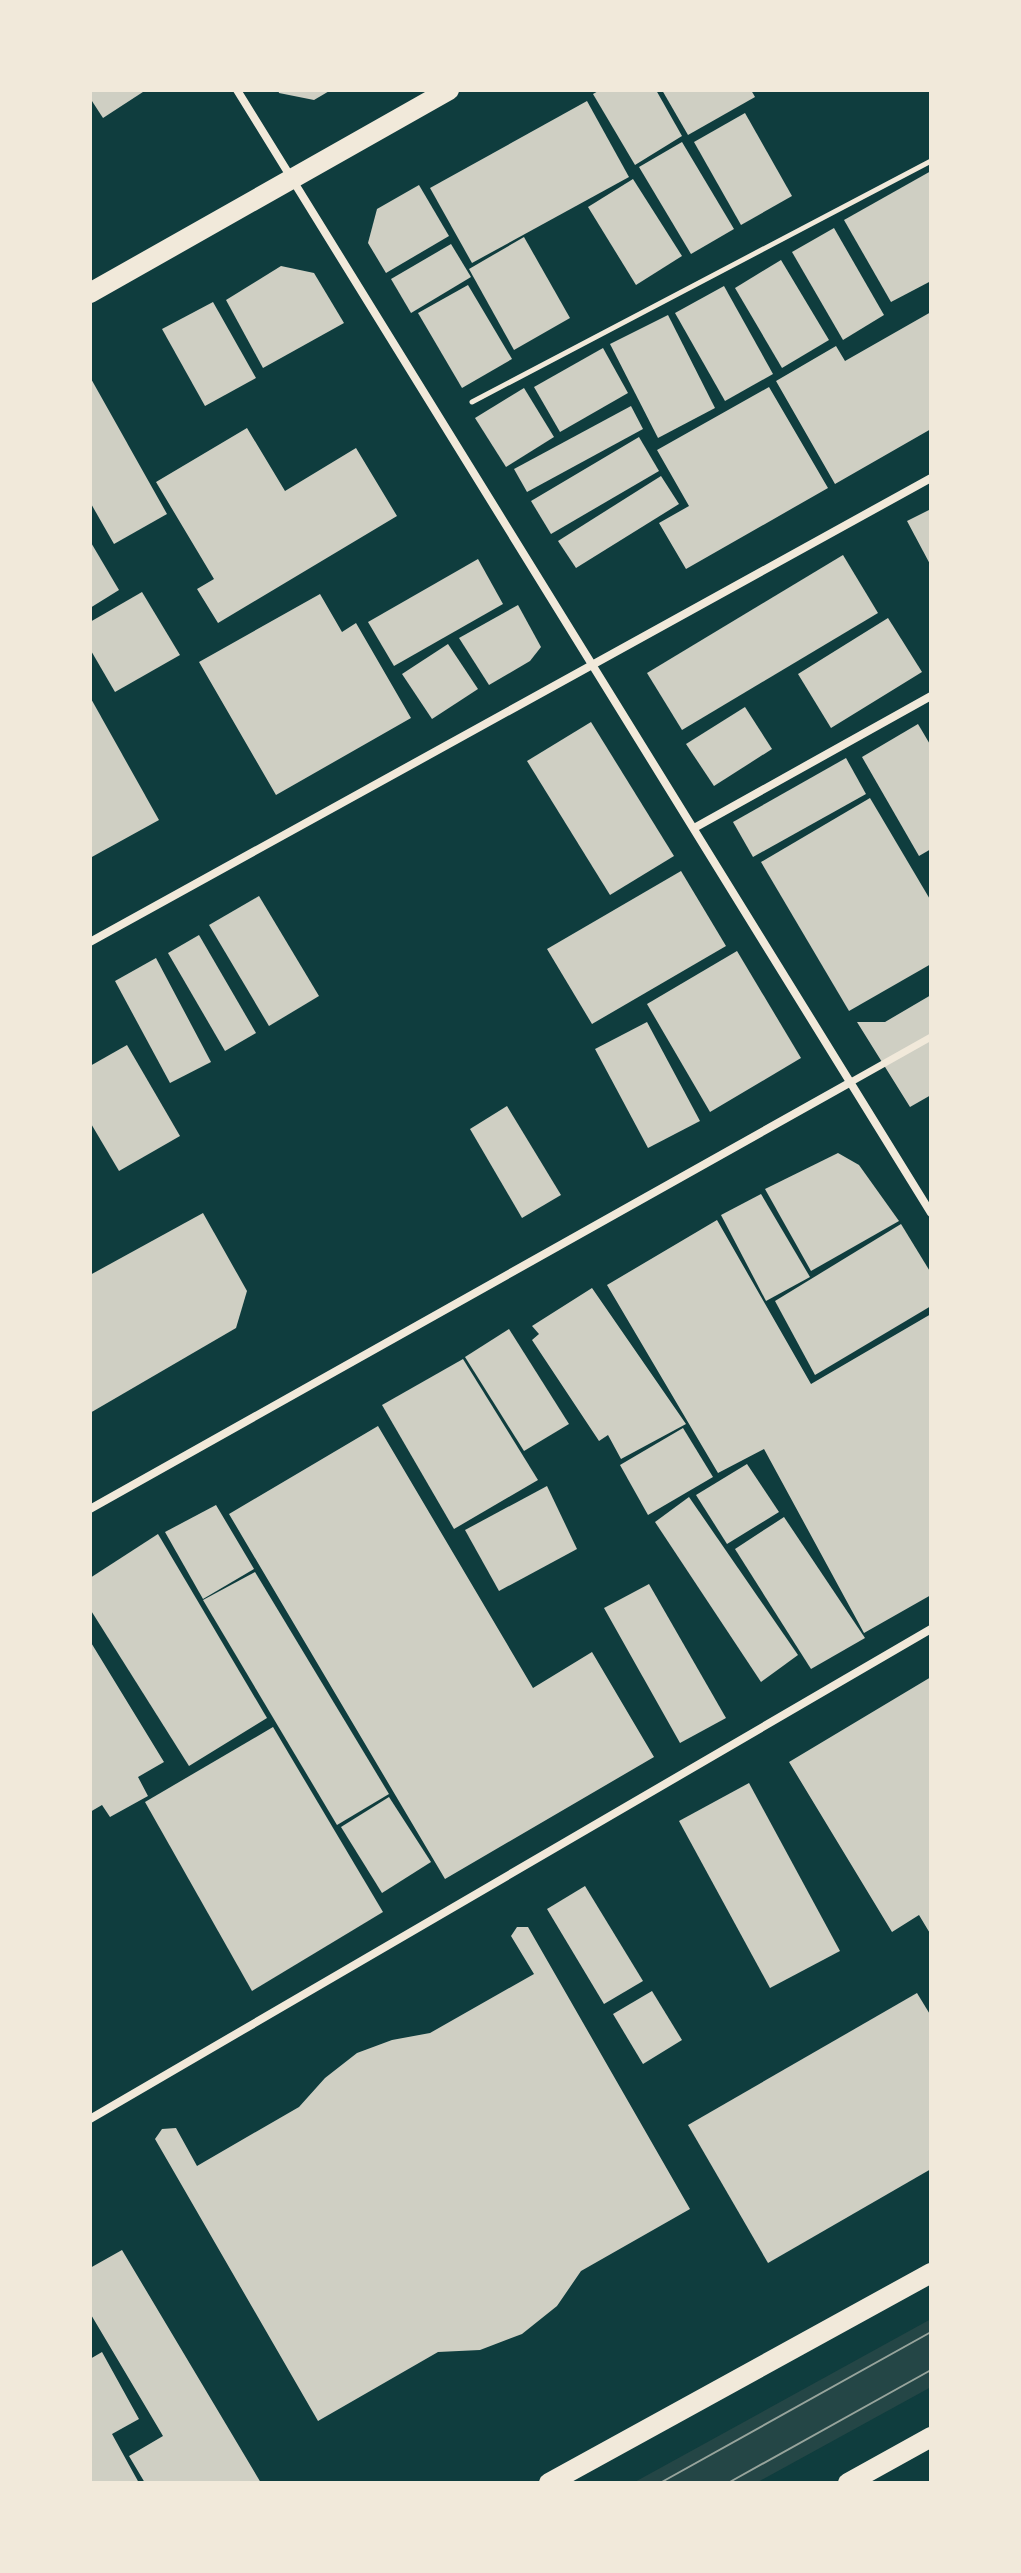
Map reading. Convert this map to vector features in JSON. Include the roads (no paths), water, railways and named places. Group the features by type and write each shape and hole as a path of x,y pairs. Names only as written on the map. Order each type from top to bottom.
{"main road":[{"path":"90,293 449,90"},
{"path":"549,2483 931,2273"},
{"path":"848,2483 931,2437"}],"street":[{"path":"237,90 696,827 931,1213"},
{"path":"90,942 931,478"},
{"path":"696,827 931,696"},
{"path":"90,1509 931,1037"},
{"path":"90,2119 931,1629"}],"tram line":[{"path":"660,2483 931,2332"},
{"path":"728,2483 931,2370"}]}
